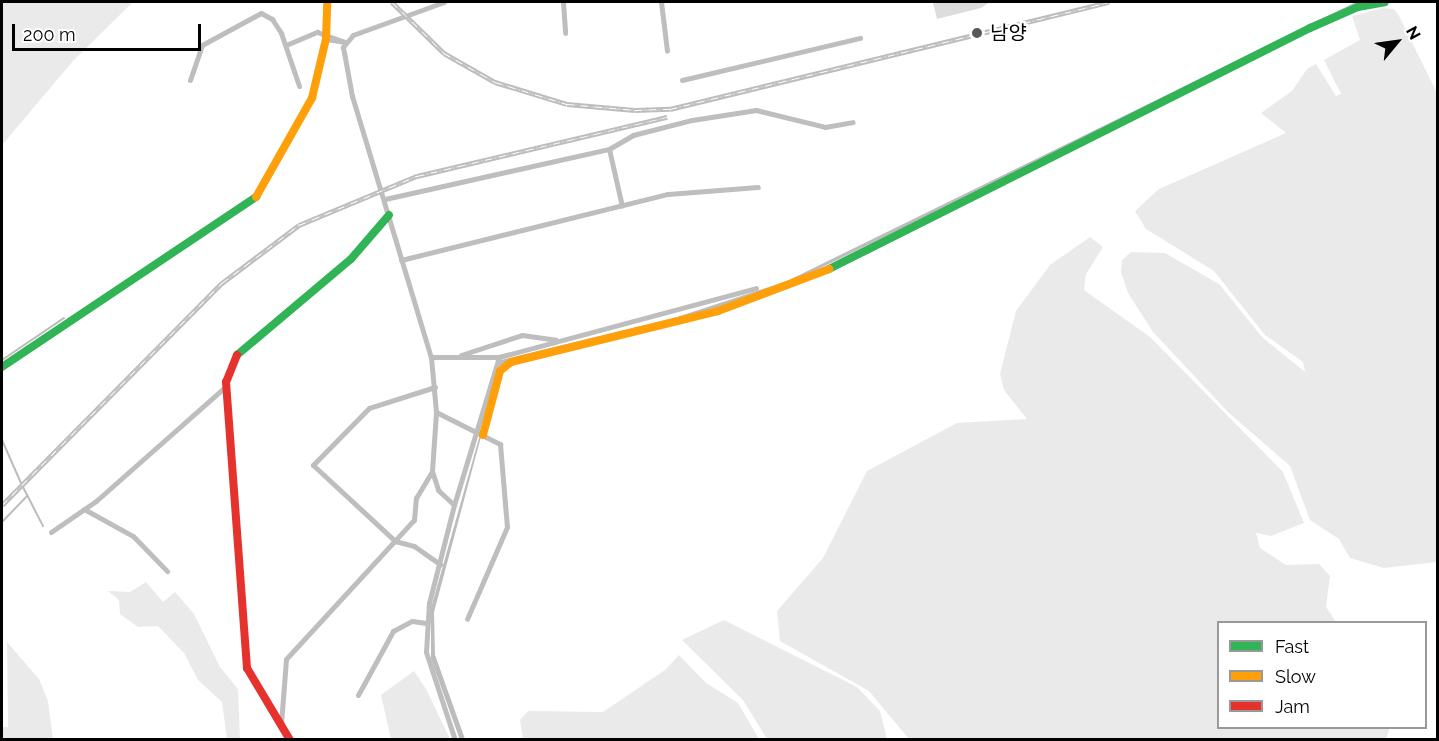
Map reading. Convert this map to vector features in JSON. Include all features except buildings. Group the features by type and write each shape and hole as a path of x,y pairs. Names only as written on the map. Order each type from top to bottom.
{"street":[{"path":"2,367 90,304 245,210 298,128 312,98 326,39 327,2"},
{"path":"286,45 317,32 326,39 344,42 444,2"},
{"path":"563,2 565,33"},
{"path":"661,2 667,51"},
{"path":"455,740 432,677 426,623 454,505 497,379 511,362 718,311 782,290 900,236 1310,28 1358,7 1385,2"},
{"path":"190,80 202,45 261,13 272,19 286,45 299,86"},
{"path":"682,80 860,38"},
{"path":"344,42 352,96 431,357 436,412 432,471 438,490 454,505"},
{"path":"385,199 609,149 633,135 692,120 756,110 825,127 853,122"},
{"path":"609,149 622,206"},
{"path":"401,260 668,194 758,187"},
{"path":"290,740 247,668 225,387 229,367 238,353 351,259 389,215"},
{"path":"431,357 460,355 499,357 756,288"},
{"path":"460,355 514,337 558,340"},
{"path":"479,434 499,357"},
{"path":"51,532 84,509 225,387"},
{"path":"435,387 369,408 313,465 395,541 440,564"},
{"path":"436,412 500,444 507,527 467,619"},
{"path":"281,725 286,659 414,520 416,498 432,471"},
{"path":"84,509 133,536 167,572"},
{"path":"358,695 393,631 412,621 426,623"}],"shaded area":[{"path":"2,2 133,2 73,61 2,145"},
{"path":"1356,2 1363,2 788,284 719,308 509,361 493,392 434,612 435,655 465,739 460,740 431,659 431,608 501,360 674,318 787,281"},
{"path":"1383,8 1394,9 1399,16 1438,95 1437,562 1384,568 1350,558 1339,539 1310,520 1290,466 1229,413 1153,332 1128,293 1121,272 1122,260 1131,252 1165,253 1219,284 1262,337 1305,372 1303,362 1265,335 1214,271 1146,229 1135,211 1159,189 1286,133 1261,113 1292,91 1307,69 1316,64 1336,96 1341,94 1324,60 1360,40 1352,16"},
{"path":"1090,237 1103,247 1086,274 1084,290 1150,337 1283,472 1304,523 1271,536 1256,533 1260,548 1286,565 1319,564 1330,576 1326,607 1335,621 1217,621 1217,729 1390,729 1386,739 909,739 869,691 780,641 777,611 823,558 867,471 957,423 1027,419 1004,390 1000,374 1016,311 1050,265"},
{"path":"146,582 163,602 175,592 194,614 220,667 238,689 240,739 227,739 222,702 198,680 184,653 158,626 138,627 120,614 119,600 108,591 130,592"},
{"path":"724,620 857,687 880,711 887,739 767,739 743,700 682,640"},
{"path":"7,642 39,679 48,701 53,739 2,739 2,727 8,727"},
{"path":"679,655 706,683 738,703 759,739 523,739 520,720 528,711 603,712 665,670"},
{"path":"414,671 426,689 450,739 391,739 381,695"}],"waterway":[{"path":"2,360 64,318"},
{"path":"2,440 21,483"},
{"path":"23,487 43,526"},
{"path":"2,522 27,496"}],"railway":[{"path":"392,2 444,53 495,82 567,104 635,110 670,109 1109,2"},
{"path":"2,505 222,283 299,225 417,176 667,117"}],"traffic: fast":[{"path":"829,269 1310,28 1358,7 1385,2"},
{"path":"2,367 256,197"},
{"path":"237,355 351,259 389,215"}],"traffic: slow":[{"path":"256,197 312,98 326,39 327,2"},
{"path":"483,435 500,371 511,362 718,311 829,269"}],"traffic: jam":[{"path":"237,355 226,382 247,668 290,740"}],"place":[{"name":"남양","path":"977,33"}]}
